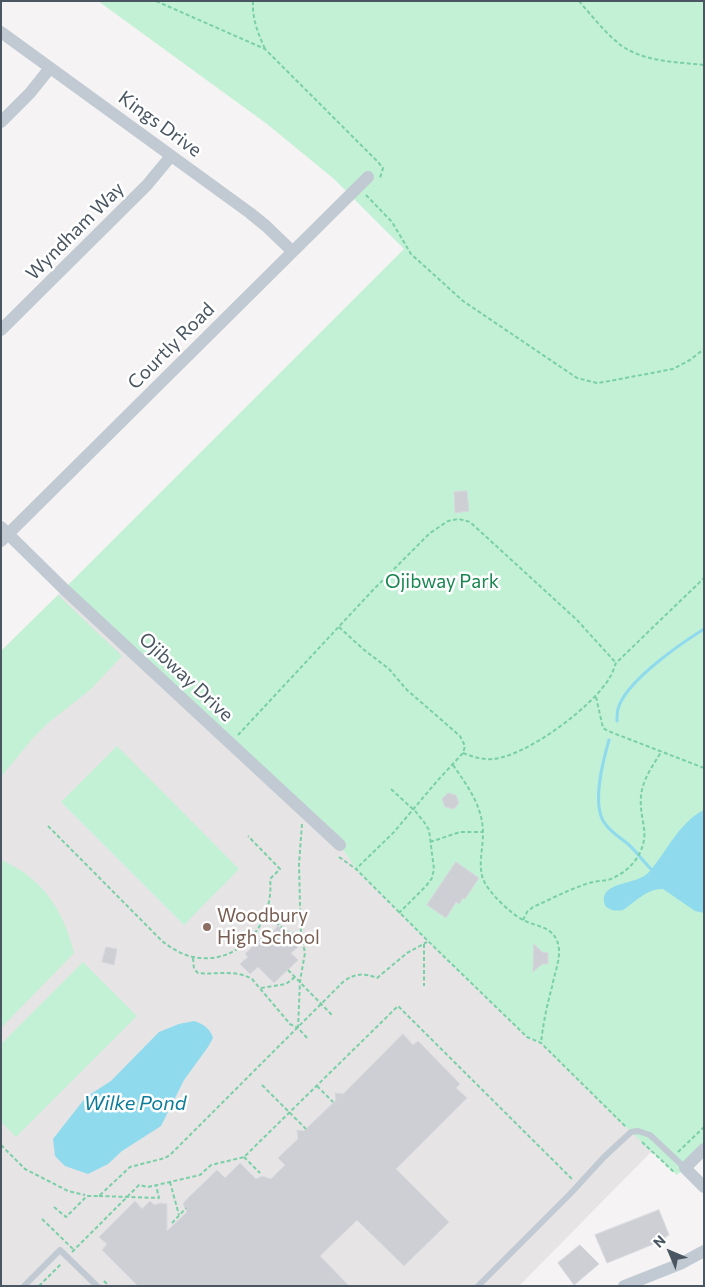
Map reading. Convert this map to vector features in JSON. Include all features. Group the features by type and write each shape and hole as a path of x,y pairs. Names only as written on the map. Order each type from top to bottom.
{"street":[{"name":"Kings Drive","path":"1,32 250,212 292,252"},
{"path":"1,122 30,93 50,68"},
{"name":"Wyndham Way","path":"1,330 147,185 171,156"},
{"name":"Courtly Road","path":"4,534 358,187 372,180"},
{"name":"Ojibway Drive","path":"4,534 339,851"},
{"path":"704,1149 681,1171 704,1187"},
{"path":"624,1286 680,1264 704,1251"}],"lane":[{"path":"478,1286 631,1132 638,1131 650,1135 673,1157 681,1171"},
{"path":"24,1286 60,1250 97,1286"}],"path":[{"path":"156,1 265,49 383,168 382,177 372,180"},
{"path":"253,1 256,27 265,49"},
{"path":"579,1 611,36 634,52 660,60 704,65"},
{"path":"358,187 392,222 411,254 456,295 553,364 577,378 604,382 673,369 690,360 704,349"},
{"path":"236,738 373,590 430,532 448,521 459,519 470,522 587,631 616,663"},
{"path":"463,754 494,759 527,749 562,726 596,696 610,677 616,663 704,578"},
{"path":"339,627 389,669 407,690 460,736 465,746 463,754 382,845 356,869"},
{"path":"596,696 603,728 704,768"},
{"path":"523,920 527,912 533,907 576,888 615,878 636,860 644,838 640,803 641,791 644,780 661,752"},
{"path":"453,765 476,800 481,814 483,832 481,867 484,880 502,903 523,920 548,929 555,938 559,949 558,962 543,1020 541,1043"},
{"path":"391,789 413,809 429,830 434,869 432,878 399,913"},
{"path":"298,1028 300,981 306,953 301,934 299,864 302,823 309,830"},
{"path":"48,826 153,933 177,951 193,957 212,957 230,953 237,949 252,937 266,915 271,897 270,879 280,869 248,836"},
{"path":"430,842 460,832 483,832"},
{"path":"339,851 399,913 527,1037 541,1043 631,1132 666,1164 681,1171"},
{"path":"266,915 275,920 290,934 301,934"},
{"path":"98,1196 130,1167 170,1155 344,980 363,974 377,978 408,953 428,941"},
{"path":"424,944 424,986"},
{"path":"193,957 194,968 200,974 239,973 252,979 290,1024 298,1028 308,1039"},
{"path":"288,970 332,1015"},
{"path":"261,988 286,984 295,977"},
{"path":"68,1257 139,1185 148,1187 200,1175 212,1165 244,1157 398,1006 578,1185"},
{"path":"262,1086 306,1129"},
{"path":"317,1086 333,1102"},
{"path":"666,1164 704,1126"},
{"path":"1,1145 26,1169 68,1191 87,1196 159,1198 156,1185"},
{"path":"244,1157 260,1173"},
{"path":"170,1182 179,1215"},
{"path":"54,1208 66,1217 87,1196"},
{"path":"172,1223 186,1208"},
{"path":"39,1286 58,1266"}],"shaded area":[{"name":"Woodbury High School","path":"64,589 340,845 356,869 428,941 527,1037 541,1043 652,1151 519,1286 1,1286 1,651"}],"green space":[{"name":"Ojibway Park","path":"98,1 704,1 704,1149 677,1175 541,1043 527,1037 428,941 356,869 340,845 64,589 404,249 334,179 267,124"},
{"path":"58,595 122,656 90,690 48,723 32,739 1,777 1,651"},
{"path":"117,746 239,869 184,925 61,802"},
{"path":"1,860 28,876 49,897 64,923 74,953 1,1028"},
{"path":"83,962 137,1016 16,1137 1,1122 1,1044"}],"water":[{"path":"704,810 704,913 695,911 663,889 647,893 623,910 617,911 605,906 605,895 608,890 636,880 648,873 687,822"},
{"name":"Wilke Pond","path":"194,1021 206,1027 213,1038 184,1080 161,1126 122,1151 108,1164 88,1174 65,1166 55,1156 53,1139 86,1097 111,1081 159,1032 179,1024"}],"building":[{"path":"467,491 469,511 455,513 454,492"},
{"path":"448,793 456,795 459,803 454,809 445,807 442,799"},
{"path":"456,862 479,878 465,899 463,898 459,904 456,902 446,918 427,905"},
{"path":"278,926 299,946 291,953 298,960 274,983 258,967 250,974 240,964 248,957 245,954 269,931 271,933"},
{"path":"534,944 542,952 548,953 548,964 542,964 533,972"},
{"path":"106,947 117,949 114,965 102,962"},
{"path":"403,1034 413,1045 418,1041 460,1084 456,1088 467,1098 396,1169 449,1222 404,1266 357,1220 320,1256 349,1286 138,1286 102,1250 107,1244 99,1237 135,1201 142,1209 150,1201 154,1205 167,1204 167,1231 187,1212 183,1204 185,1201 217,1170 225,1178 240,1163 256,1179 262,1176 271,1179 285,1165 278,1158 298,1139 297,1130 304,1131 336,1100 335,1093 343,1094"},
{"path":"659,1210 669,1235 665,1237 666,1239 607,1263 595,1235"},
{"path":"580,1245 599,1264 574,1285 558,1263"}],"waterway":[{"path":"617,721 618,709 631,687 655,664 704,629"},
{"path":"609,740 599,788 598,798 601,816 609,828 631,847 651,869"}],"place":[{"name":"Woodbury High School","path":"207,927"}]}
